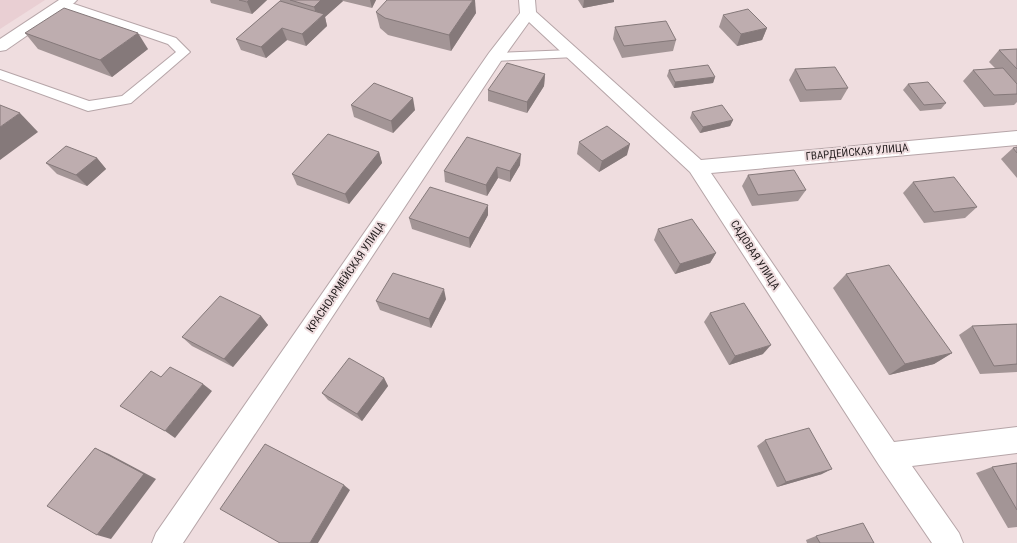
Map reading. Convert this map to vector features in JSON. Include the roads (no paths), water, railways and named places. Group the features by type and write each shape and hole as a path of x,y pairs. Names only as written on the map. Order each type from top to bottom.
{"street":[{"path":"0,46 65,2"},
{"name":"САДОВАЯ УЛИЦА","path":"527,6 571,54 697,167 888,456 949,543"},
{"name":"КРАСНОАРМЕЙСКАЯ УЛИЦА","path":"166,543 495,57 527,6"},
{"name":"ГВАРДЕЙСКАЯ УЛИЦА","path":"697,167 1017,138"},
{"path":"888,456 1017,440"}],"lane":[{"path":"0,74 88,106 126,100 184,52 172,41 65,2"},
{"path":"495,57 571,54"}]}
